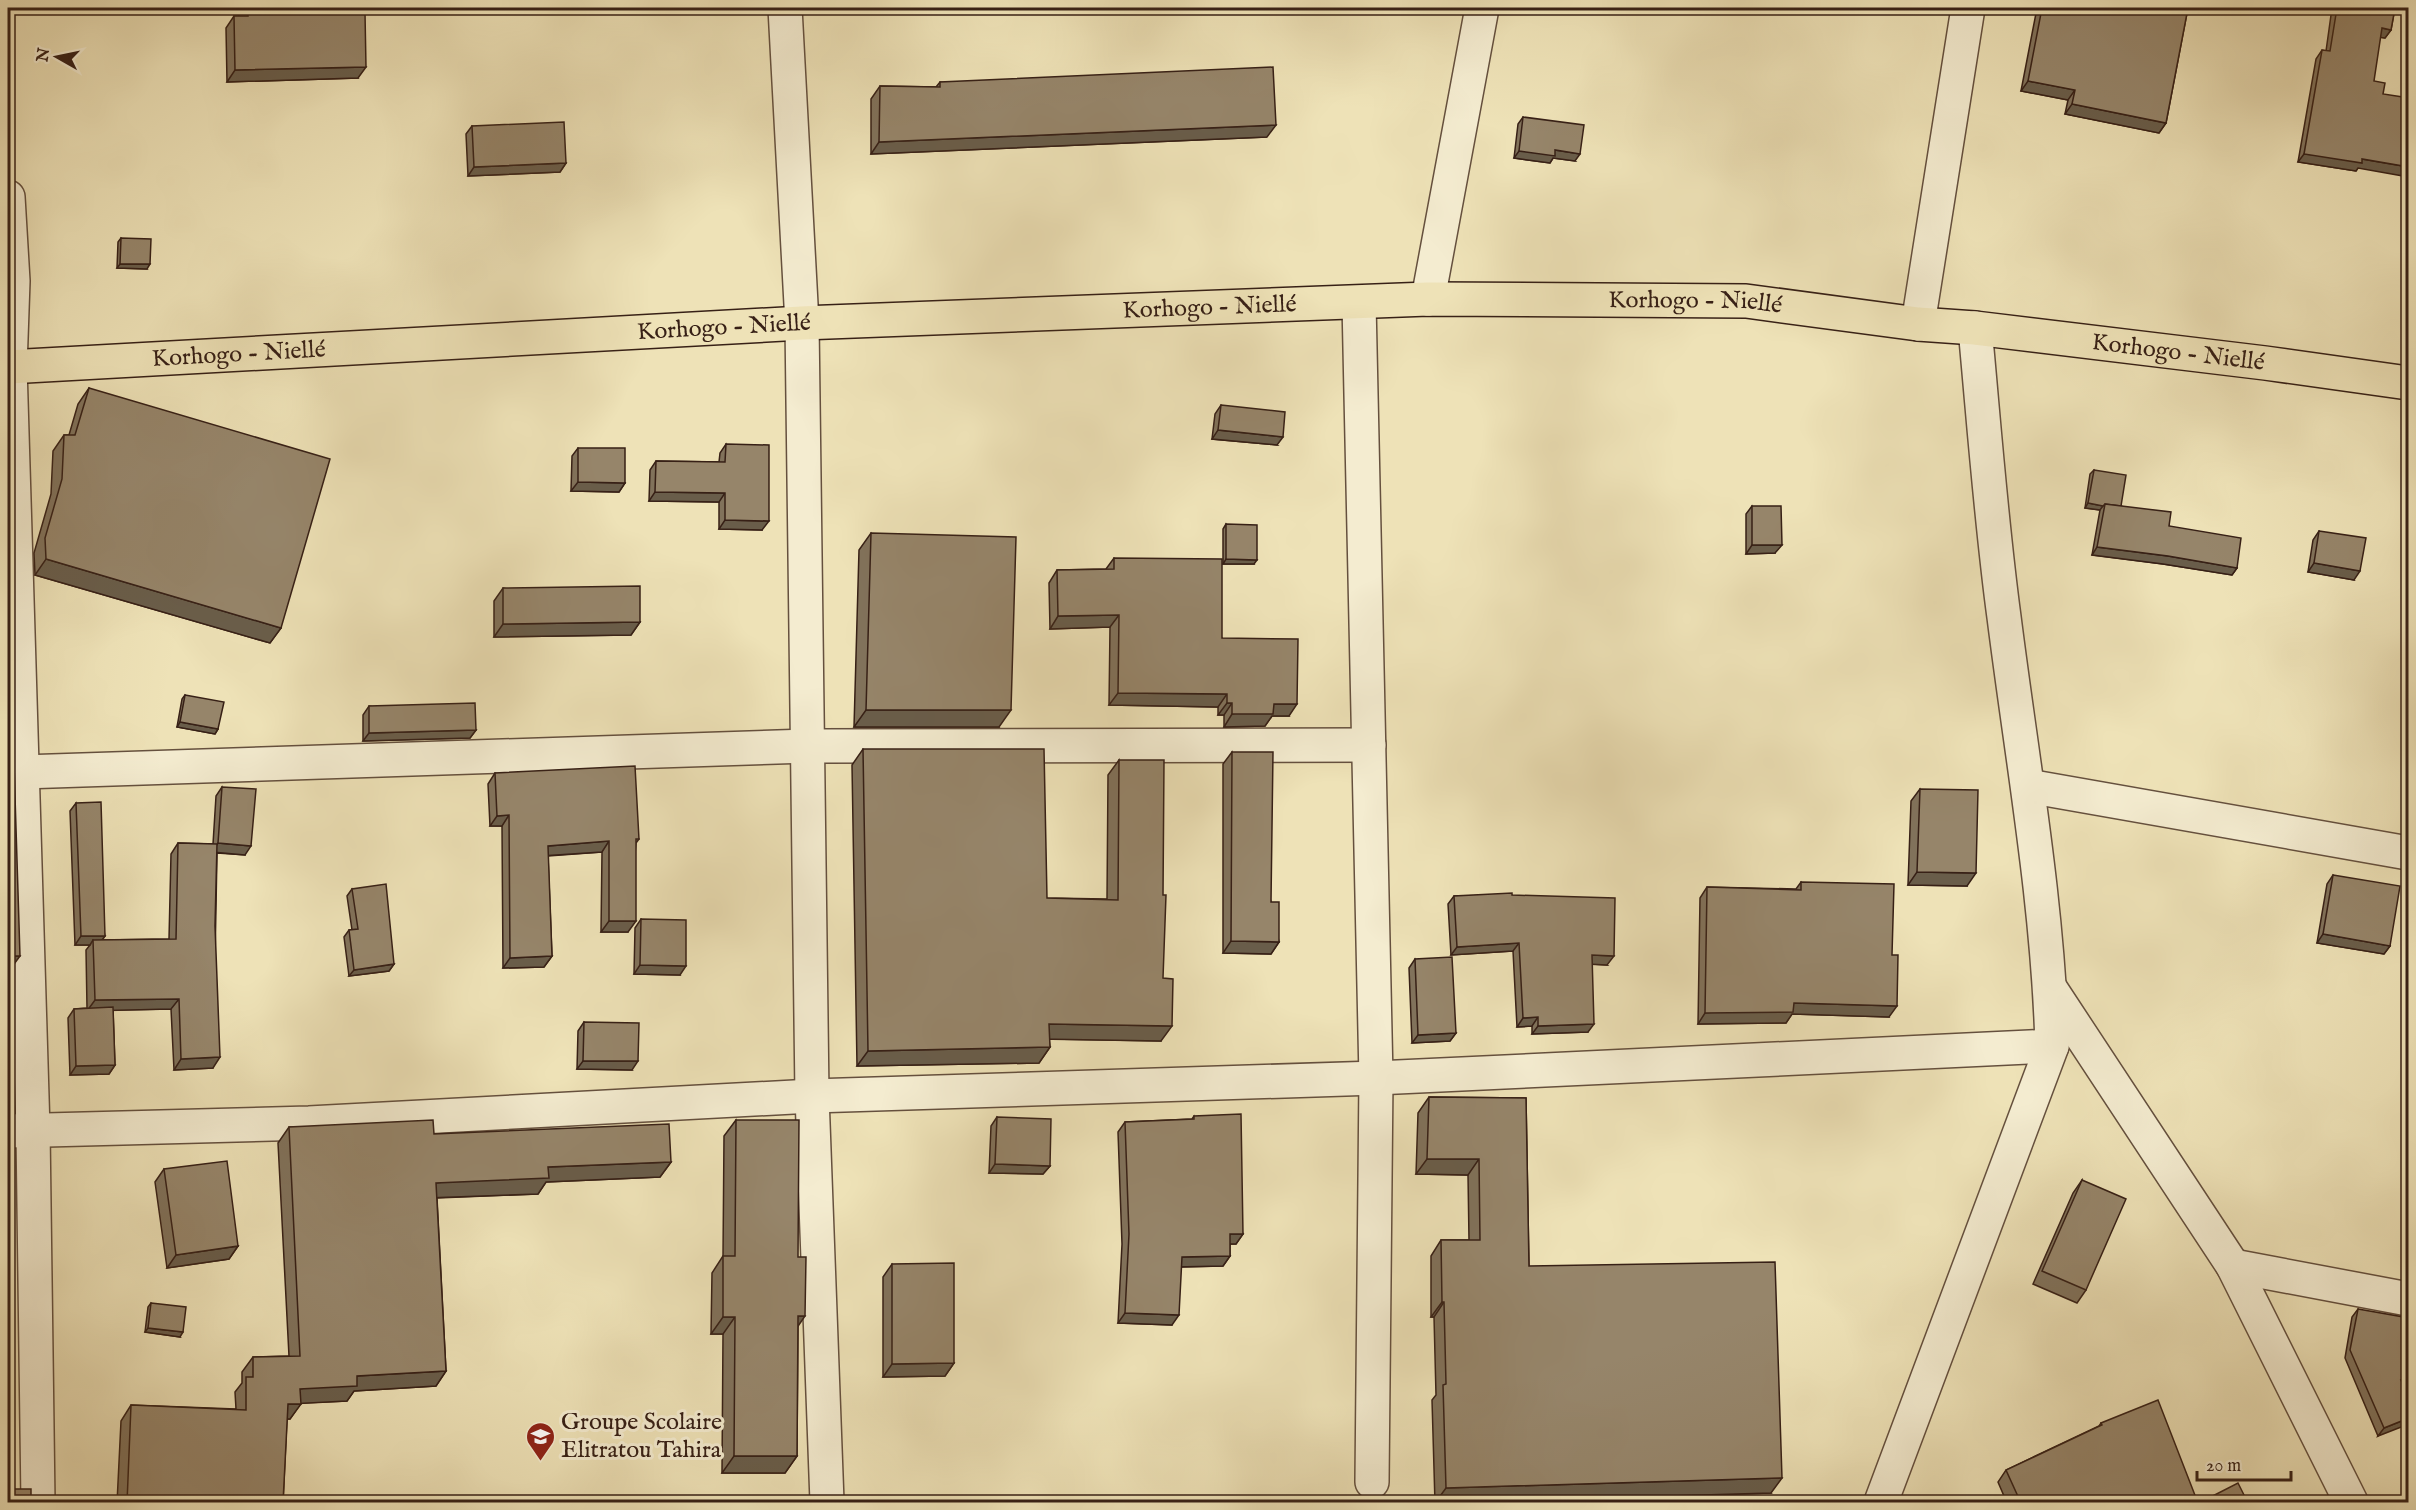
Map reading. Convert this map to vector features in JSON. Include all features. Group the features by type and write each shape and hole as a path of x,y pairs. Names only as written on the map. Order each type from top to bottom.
{"main road":[{"name":"Korhogo - Niellé","path":"9,367 802,323 1428,300 1746,302 2265,363 2409,383"}],"street":[{"path":"785,8 802,323 812,1096 827,1503"},
{"path":"1428,300 1482,8"},
{"path":"1918,324 1968,8"},
{"path":"8,197 9,367 22,772 20,1131 22,1459 38,1503"},
{"path":"1359,303 1376,1078 1372,1482"},
{"path":"1881,1503 2052,1046 2050,988 2028,786 2003,616 1975,328"},
{"path":"22,772 808,746 1369,745"},
{"path":"2028,786 2409,853"},
{"path":"2050,988 2233,1266 2351,1503"},
{"path":"20,1131 309,1123 812,1096 1376,1078 2052,1046"},
{"path":"2233,1266 2409,1299"}],"building":[{"path":"248,8 303,8 303,14 365,13 366,67 235,70 234,16 248,16"},
{"path":"2042,8 2188,8 2166,123 2072,104 2075,90 2028,81"},
{"path":"2337,8 2395,8 2391,30 2382,28 2374,81 2385,83 2383,94 2409,98 2409,167 2362,159 2362,163 2304,154 2322,50 2330,51"},
{"path":"1273,67 1276,125 879,142 880,86 940,87 940,82"},
{"path":"1523,117 1584,125 1580,154 1555,150 1555,156 1519,151"},
{"path":"564,122 566,163 474,167 472,126"},
{"path":"121,238 151,239 150,264 120,264"},
{"path":"89,388 330,459 281,628 46,559 45,538 62,479 64,435 75,435"},
{"path":"1221,405 1285,412 1283,437 1218,430"},
{"path":"726,444 769,445 769,521 725,520 725,493 655,492 656,461 725,462"},
{"path":"578,448 625,448 625,483 578,482"},
{"path":"2094,470 2126,475 2121,506 2088,503"},
{"path":"2105,504 2171,512 2169,526 2241,538 2237,568 2097,547"},
{"path":"1752,506 1781,506 1782,545 1752,545"},
{"path":"1226,524 1257,525 1257,560 1226,559"},
{"path":"2319,531 2366,538 2360,571 2314,563"},
{"path":"871,533 1016,537 1011,710 866,710"},
{"path":"1114,558 1222,559 1222,638 1298,639 1297,704 1274,704 1273,714 1232,714 1232,703 1227,703 1227,694 1118,693 1119,615 1058,616 1057,570 1114,569"},
{"path":"640,586 640,622 503,624 503,588"},
{"path":"9,604 20,956 8,956"},
{"path":"185,695 224,702 218,729 180,722"},
{"path":"475,703 476,730 369,733 369,706"},
{"path":"863,749 1044,749 1047,898 1118,900 1119,760 1164,760 1163,895 1166,895 1163,978 1173,979 1172,1026 1049,1024 1050,1047 868,1051"},
{"path":"1232,752 1273,752 1271,902 1279,902 1279,942 1231,941"},
{"path":"635,766 639,839 636,839 636,921 609,921 609,841 548,846 552,956 510,958 509,815 497,816 495,773"},
{"path":"222,787 256,789 251,846 218,843"},
{"path":"1920,789 1978,790 1976,873 1917,872"},
{"path":"101,802 105,936 81,936 76,803"},
{"path":"178,843 217,844 215,926 220,1057 181,1059 179,999 95,1000 93,940 176,939"},
{"path":"2333,875 2400,886 2390,946 2323,934"},
{"path":"1801,882 1894,884 1892,955 1898,955 1897,1006 1794,1003 1793,1012 1705,1013 1707,887 1801,890"},
{"path":"386,884 394,964 354,970 349,930 358,929 352,889"},
{"path":"1512,893 1512,895 1615,898 1614,956 1592,955 1594,1024 1538,1026 1538,1017 1523,1018 1519,943 1457,947 1454,896"},
{"path":"641,919 686,920 686,966 640,965"},
{"path":"1452,957 1456,1033 1418,1035 1415,959"},
{"path":"113,1007 115,1065 76,1066 74,1009"},
{"path":"584,1022 639,1023 638,1061 583,1061"},
{"path":"1429,1097 1526,1098 1529,1266 1775,1262 1782,1478 1446,1488 1443,1385 1446,1384 1441,1240 1480,1240 1479,1159 1427,1159"},
{"path":"1241,1114 1243,1234 1230,1234 1230,1256 1182,1257 1179,1315 1125,1313 1129,1234 1125,1122"},
{"path":"997,1117 1051,1119 1050,1166 995,1164"},
{"path":"433,1120 434,1134 669,1124 671,1162 548,1167 549,1178 436,1183 446,1371 357,1376 357,1386 300,1389 301,1404 288,1404 283,1503 127,1503 131,1405 246,1410 246,1377 253,1377 253,1357 300,1356 289,1127"},
{"path":"736,1120 799,1120 798,1257 806,1257 805,1316 798,1316 797,1456 734,1456 735,1317 723,1317 723,1256 735,1256"},
{"path":"8,1134 10,1135 8,1169"},
{"path":"227,1161 238,1246 176,1255 164,1169"},
{"path":"2082,1180 2126,1199 2086,1290 2042,1271"},
{"path":"954,1263 954,1363 892,1364 892,1264"},
{"path":"151,1303 186,1307 183,1332 148,1328"},
{"path":"2358,1309 2409,1318 2409,1382 2401,1380 2409,1400 2409,1418 2384,1428 2350,1350"},
{"path":"2158,1400 2198,1503 2046,1503 2045,1501 2021,1503 2006,1470 2102,1425 2101,1423"},
{"path":"8,1479 15,1489 31,1489 31,1503 8,1503"},
{"path":"2238,1483 2248,1503 2199,1503"}],"place":[{"name":"Groupe Scolaire Elitratou Tahira","path":"540,1462"}]}
